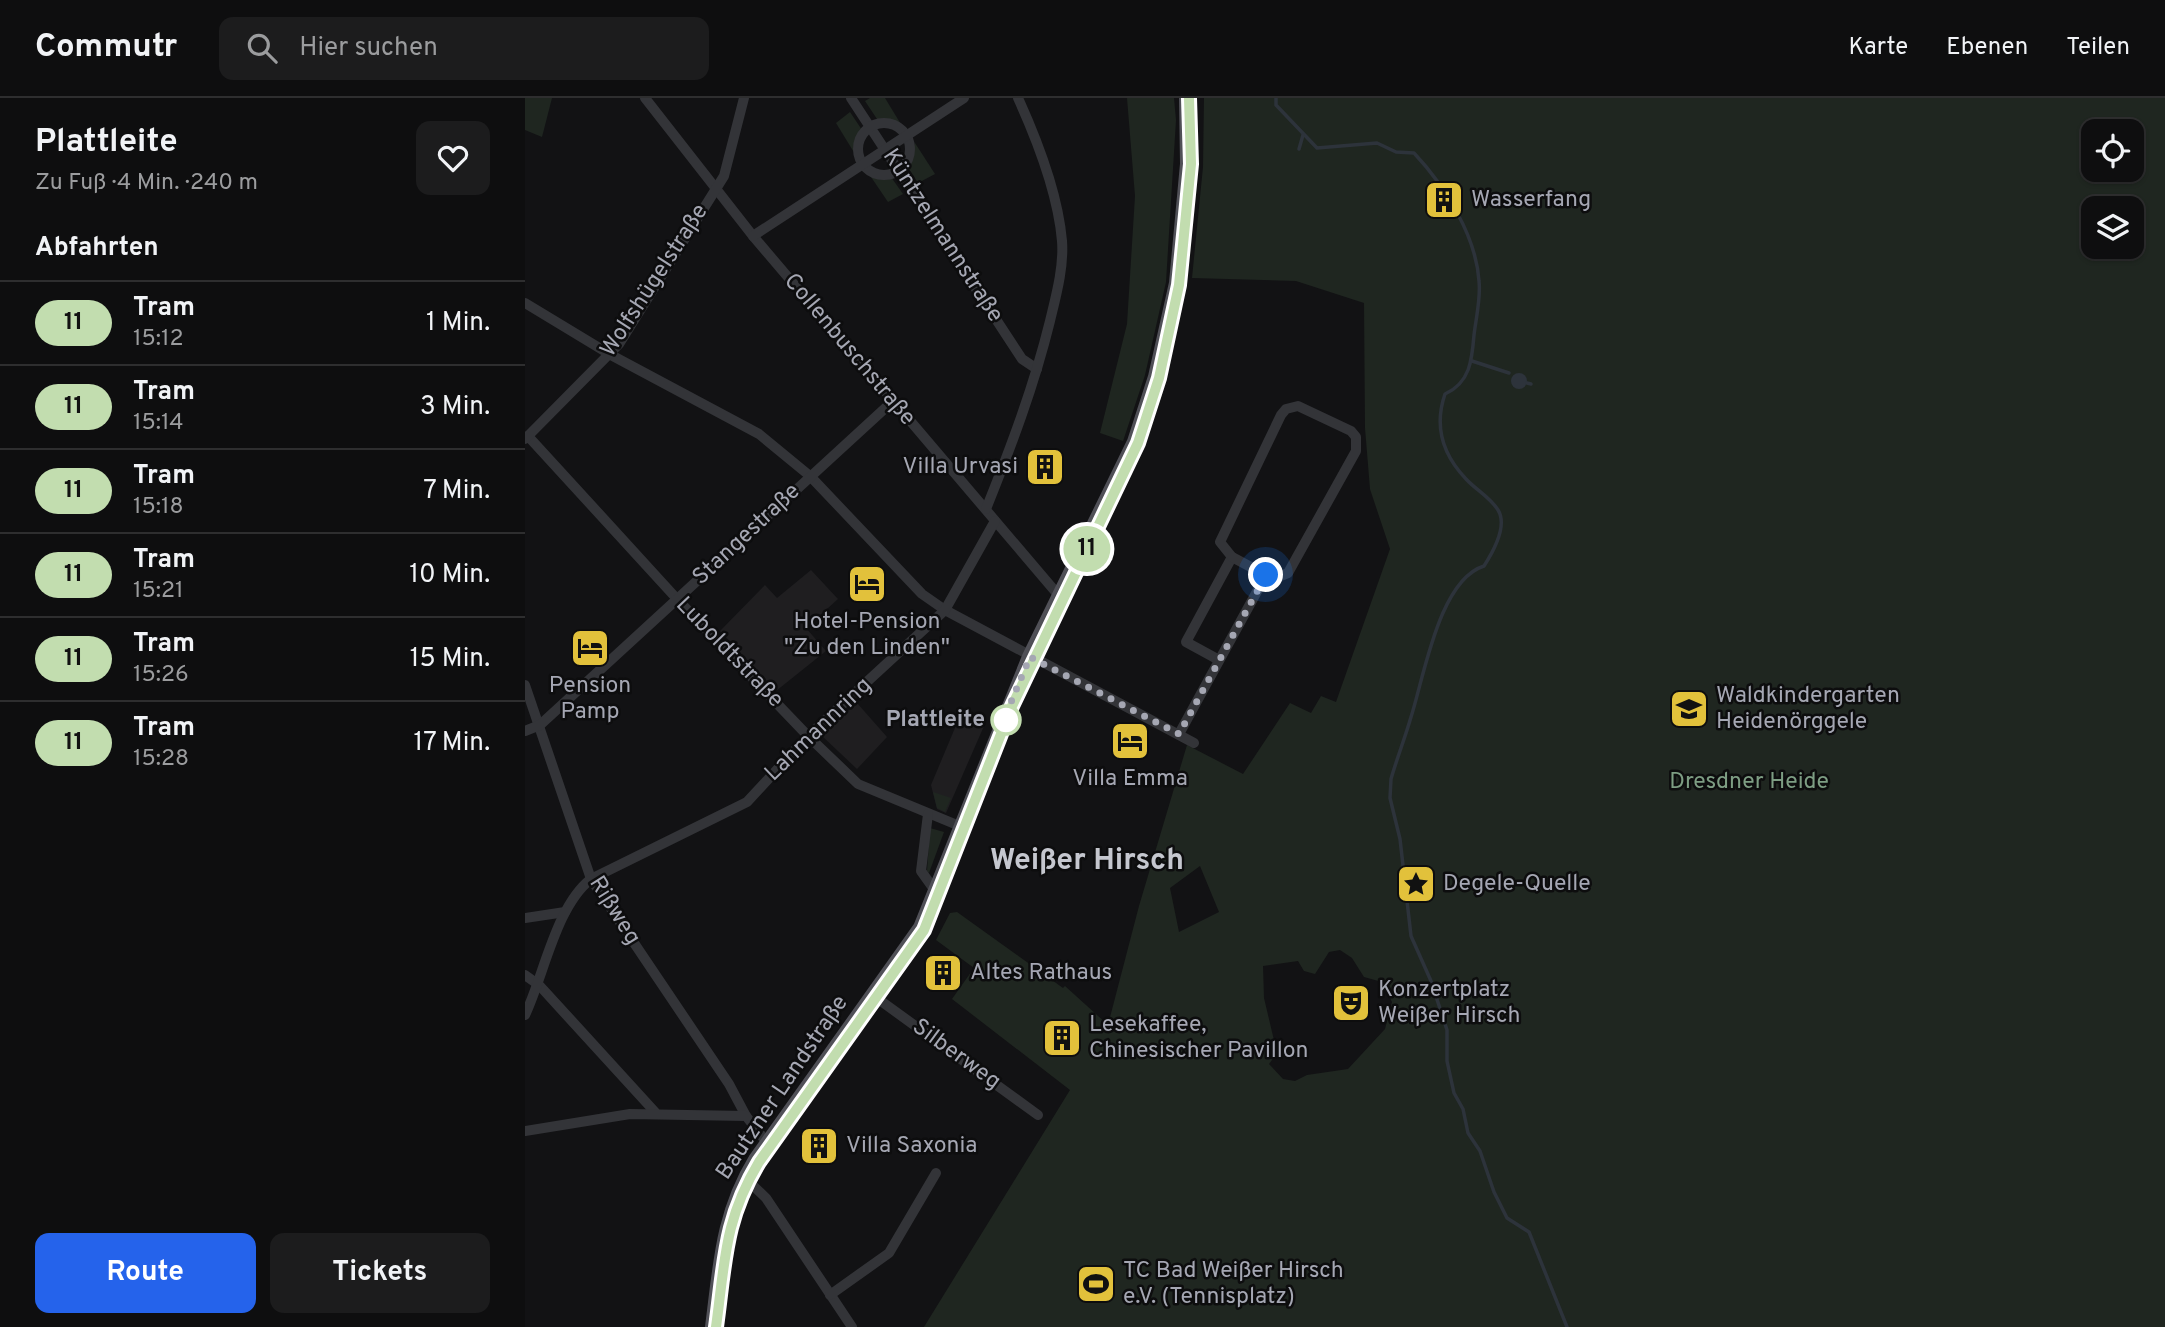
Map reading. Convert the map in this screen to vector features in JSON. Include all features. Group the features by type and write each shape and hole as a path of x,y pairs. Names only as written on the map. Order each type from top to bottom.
{"main road":[{"name":"Bautzner Landstraße","path":"713,1327 726,1229 745,1178 921,928 1030,657 1135,442 1156,377 1181,253 1188,164 1187,98"}],"street":[{"name":"Collenbuschstraße","path":"645,98 753,236 1060,597"},
{"name":"Wolfshügelstraße","path":"526,438 611,355 724,176 744,98"},
{"name":"Küntzelmannstraße","path":"851,98 1021,359 1037,369"},
{"path":"753,236 964,98"},
{"path":"986,509 1014,440 1037,369 1055,300 1062,244 1055,203 1017,98"},
{"path":"878,124 894,125 906,135 910,155 898,172 879,175 862,165 859,140 870,127 878,124"},
{"path":"525,303 611,355 759,434 810,476 922,594 945,610 1194,743"},
{"name":"Stangestraße","path":"540,725 893,401"},
{"path":"1298,406 1351,431 1356,437 1356,451 1288,573 1278,577 1266,575 1232,557 1221,547 1221,536 1286,409 1298,406"},
{"name":"Luboldtstraße","path":"526,438 808,736 858,784 962,827"},
{"name":"Lahmannring","path":"591,878 747,802 808,736 945,610 995,520"},
{"path":"1219,660 1186,642 1232,557"},
{"path":"1179,734 1266,575"},
{"name":"Rißweg","path":"525,685 591,878 729,1084 746,1116 768,1144"},
{"path":"525,731 540,725"},
{"path":"928,814 921,872 936,892"},
{"path":"525,1016 565,912 579,888 591,878"},
{"path":"525,918 565,912"},
{"path":"525,975 539,985 655,1112"},
{"name":"Silberweg","path":"874,996 1038,1115"},
{"path":"525,1131 655,1112 746,1116"},
{"path":"830,1295 889,1253 936,1173"},
{"path":"745,1178 766,1198 852,1327"}],"shaded area":[{"path":"1516,373 1522,373 1527,381 1525,387 1516,389 1511,384 1511,378"},
{"path":"811,570 838,599 806,628 826,651 776,691 720,631 765,585 777,598"},
{"path":"857,703 887,737 857,769 821,735"},
{"path":"960,716 984,726 946,813 937,809 931,785"}],"green space":[{"path":"525,98 552,98 542,137 525,130"},
{"path":"870,98 885,98 902,126 879,122 865,101"},
{"path":"1127,98 1174,98 1176,120 1166,282 1145,375 1123,441 1100,433 1127,324 1135,196"},
{"name":"Dresdner Heide","path":"1204,98 2165,98 2165,1327 924,1327 1070,1090 952,999 974,968 936,940 950,913 957,912 1063,988 1065,986 1108,1025 1139,906 1187,745 1243,774 1290,703 1311,713 1321,696 1336,702 1390,549 1370,489 1365,428 1364,303 1296,281 1192,278 1203,167","holes":["1200,866 1219,912 1179,932 1170,888","1340,950 1352,958 1364,977 1382,982 1392,1002 1385,1029 1348,1069 1307,1075 1295,1081 1283,1079 1269,1064 1277,1053 1264,998 1263,966 1298,961 1304,971 1315,974 1329,952"]},
{"path":"850,112 862,130 855,154 836,123"},
{"path":"915,143 935,174 918,183 907,166"},
{"path":"869,174 891,177 903,194 888,202"},
{"path":"933,792 951,798 945,812 937,808"},
{"path":"930,828 944,832 929,873 927,871"}],"waterway":[{"path":"1276,98 1276,105 1317,148 1377,143 1396,152 1414,153 1457,212 1477,264 1479,294 1471,362 1460,384 1445,394 1440,417 1441,429 1446,450 1458,470 1498,510 1501,516 1500,531 1484,566 1468,575 1455,590 1445,609 1428,655 1391,779 1390,798 1400,839 1411,936 1431,981 1447,1030 1447,1061 1454,1093 1463,1109 1468,1133 1480,1151 1494,1192 1507,1218 1529,1232 1567,1327"},
{"path":"1299,149 1303,135"},
{"path":"1472,361 1509,373"},
{"path":"1527,383 1531,384"}],"tram line":[{"path":"710,1327 721,1240 742,1179 754,1158 919,926 1027,655 1132,441 1153,376 1175,284 1186,165 1184,98"},
{"name":"11","path":"716,1327 729,1230 733,1210 741,1193 759,1162 924,930 1012,706 1138,443 1159,378 1179,285 1191,164 1189,98"}],"place":[{"name":"Wasserfang","path":"1444,200"},
{"name":"Villa Urvasi","path":"1045,467"},
{"name":"Hotel-Pension \"Zu den Linden\"","path":"867,584"},
{"name":"Pension Pamp","path":"590,648"},
{"name":"Waldkindergarten Heidenörggele","path":"1689,709"},
{"name":"Plattleite","path":"1006,720"},
{"name":"Villa Emma","path":"1130,741"},
{"name":"Degele-Quelle","path":"1416,884"},
{"name":"Altes Rathaus","path":"943,973"},
{"name":"Konzertplatz Weißer Hirsch","path":"1351,1003"},
{"name":"Lesekaffee, Chinesischer Pavillon","path":"1062,1038"},
{"name":"Villa Saxonia","path":"819,1146"},
{"name":"TC Bad Weißer Hirsch e.V. (Tennisplatz)","path":"1096,1284"}],"district":[{"name":"Weißer Hirsch","path":"1087,861"}],"route":[{"path":"1006,720 1003,721 1030,657 1179,734 1266,575"}]}
